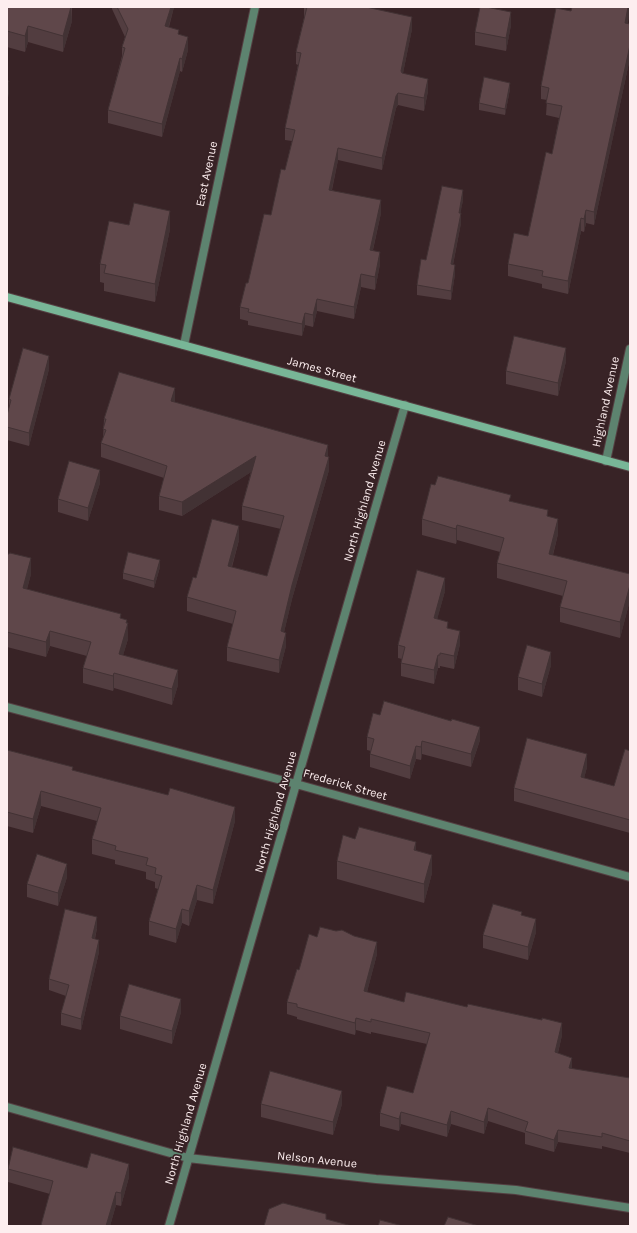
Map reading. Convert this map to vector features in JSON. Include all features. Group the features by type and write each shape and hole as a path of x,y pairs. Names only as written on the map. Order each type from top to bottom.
{"street":[{"name":"East Avenue","path":"184,345 255,7"},
{"name":"James Street","path":"7,297 630,467"},
{"name":"Highland Avenue","path":"606,461 630,349"},
{"name":"North Highland Avenue","path":"169,1226 405,405"},
{"name":"Frederick Street","path":"7,707 296,784 630,877"},
{"name":"Nelson Avenue","path":"7,1107 188,1158 376,1179 516,1190 630,1208"}],"building":[{"path":"7,7 71,7 63,36 28,26 25,36 7,31"},
{"path":"117,7 171,7 165,26 179,30 178,34 188,37 182,59 180,58 162,124 108,110 125,48 122,47 128,29"},
{"path":"307,7 366,7 412,17 401,71 402,73 428,79 424,98 398,93 396,96 382,158 338,148 329,190 381,200 370,250 380,252 375,277 361,274 354,307 317,299 313,315 305,313 302,324 248,312 249,309 240,307 246,283 248,283 264,214 271,215 281,169 285,170 295,130 285,128 301,53 296,52"},
{"path":"480,7 511,12 506,38 475,32"},
{"path":"572,7 628,7 625,23 630,24 630,45 594,212 586,210 584,219 581,218 568,281 542,276 543,271 508,264 514,233 528,236 546,152 552,154 562,106 546,103 549,88 541,86 556,8 571,11"},
{"path":"484,77 510,83 505,109 479,103"},
{"path":"442,186 463,190 459,213 461,213 451,264 455,265 451,291 417,285 421,259 426,260"},
{"path":"134,203 170,211 155,284 104,273 106,265 100,264 109,221 129,225"},
{"path":"514,336 566,348 558,383 506,371"},
{"path":"23,348 49,356 29,433 7,427 7,415 11,400 9,399"},
{"path":"119,372 175,388 171,401 328,445 325,456 329,457 292,585 281,631 286,633 279,660 227,647 236,611 187,597 193,577 196,578 212,519 239,526 228,566 267,576 284,516 242,506 256,456 182,502 159,496 167,466 101,443 106,430 103,429 106,419 104,419"},
{"path":"69,461 100,470 88,508 58,499"},
{"path":"438,476 511,495 509,501 548,510 547,516 558,519 549,554 630,574 630,585 620,622 560,607 567,581 497,563 504,538 457,525 456,529 422,519 431,484 435,485"},
{"path":"128,552 160,560 154,581 123,573"},
{"path":"10,553 31,558 23,588 121,614 120,618 127,620 126,623 128,623 119,654 178,670 172,689 114,673 113,676 83,668 91,642 50,631 46,642 7,632 7,555"},
{"path":"417,570 445,578 434,618 448,622 447,628 460,631 454,656 440,653 440,655 438,655 434,670 401,663 405,647 398,645"},
{"path":"527,645 551,652 542,684 518,677"},
{"path":"384,701 451,721 452,719 480,727 471,754 422,741 421,747 416,746 410,766 370,754 374,739 367,737 373,713 380,715"},
{"path":"527,738 587,754 581,777 614,786 625,749 630,751 630,820 514,788"},
{"path":"7,750 73,767 72,770 168,795 170,788 235,807 213,890 197,885 189,911 182,909 176,929 149,921 162,876 155,874 156,868 146,865 148,858 115,850 116,846 92,839 101,808 41,791 33,819 7,812"},
{"path":"359,827 416,842 414,850 432,855 424,884 337,861 343,835 355,839"},
{"path":"37,854 67,864 58,893 27,884"},
{"path":"493,904 522,912 521,915 536,919 528,947 483,935"},
{"path":"65,909 97,917 92,938 99,940 81,1019 61,1013 69,985 49,979"},
{"path":"320,927 336,931 342,930 354,936 377,942 364,991 404,1002 406,992 467,1007 468,1004 562,1023 555,1052 572,1058 569,1068 630,1078 630,1141 602,1133 602,1137 558,1130 554,1140 525,1131 528,1122 488,1108 484,1122 451,1111 447,1125 401,1112 399,1119 380,1113 387,1086 413,1093 430,1033 371,1019 371,1022 356,1018 355,1023 297,1007 297,1004 287,1002 297,969 299,970 309,934 317,937"},
{"path":"129,984 181,999 172,1031 120,1016"},
{"path":"270,1071 342,1091 333,1122 261,1104"},
{"path":"13,1147 87,1168 91,1153 129,1164 121,1193 116,1192 106,1226 41,1225 53,1181 8,1169"},
{"path":"283,1203 326,1214 326,1219 352,1226 264,1226 269,1209"},
{"path":"448,1217 479,1226 444,1226"},
{"path":"380,1220 403,1226 378,1226"}]}
